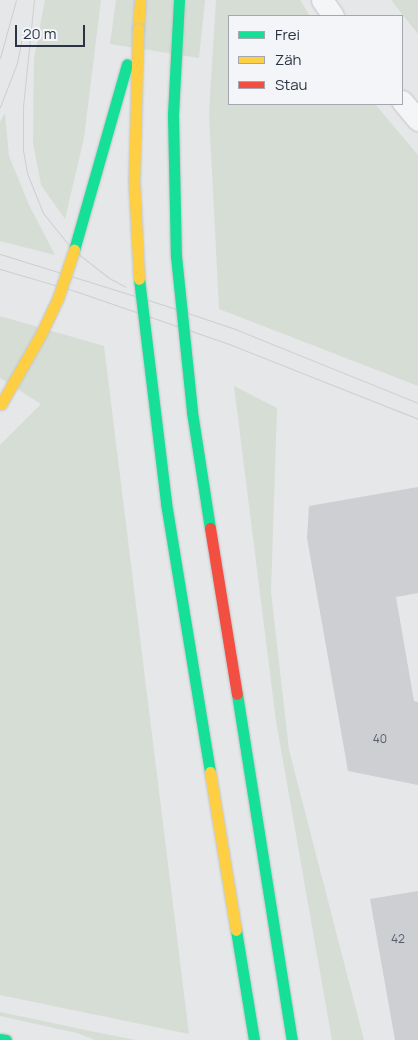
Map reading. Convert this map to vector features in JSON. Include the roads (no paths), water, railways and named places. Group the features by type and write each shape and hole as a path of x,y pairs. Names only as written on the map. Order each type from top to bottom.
{"main road":[{"path":"140,0 134,181 136,251 149,377 166,502 254,1040"},
{"path":"178,0 173,116 174,188 176,256 184,346 192,412 292,1040"},
{"path":"1,405 40,336 68,268 138,28"}],"street":[{"path":"322,0 332,15"},
{"path":"403,103 418,120"}],"tram line":[{"path":"0,58 16,0"},
{"path":"34,0 23,106 23,150 27,173 43,213 72,249 109,278 126,287"},
{"path":"0,107 17,63 24,28"},
{"path":"0,254 235,329 418,403"},
{"path":"0,269 75,291 229,344 418,419"}]}
